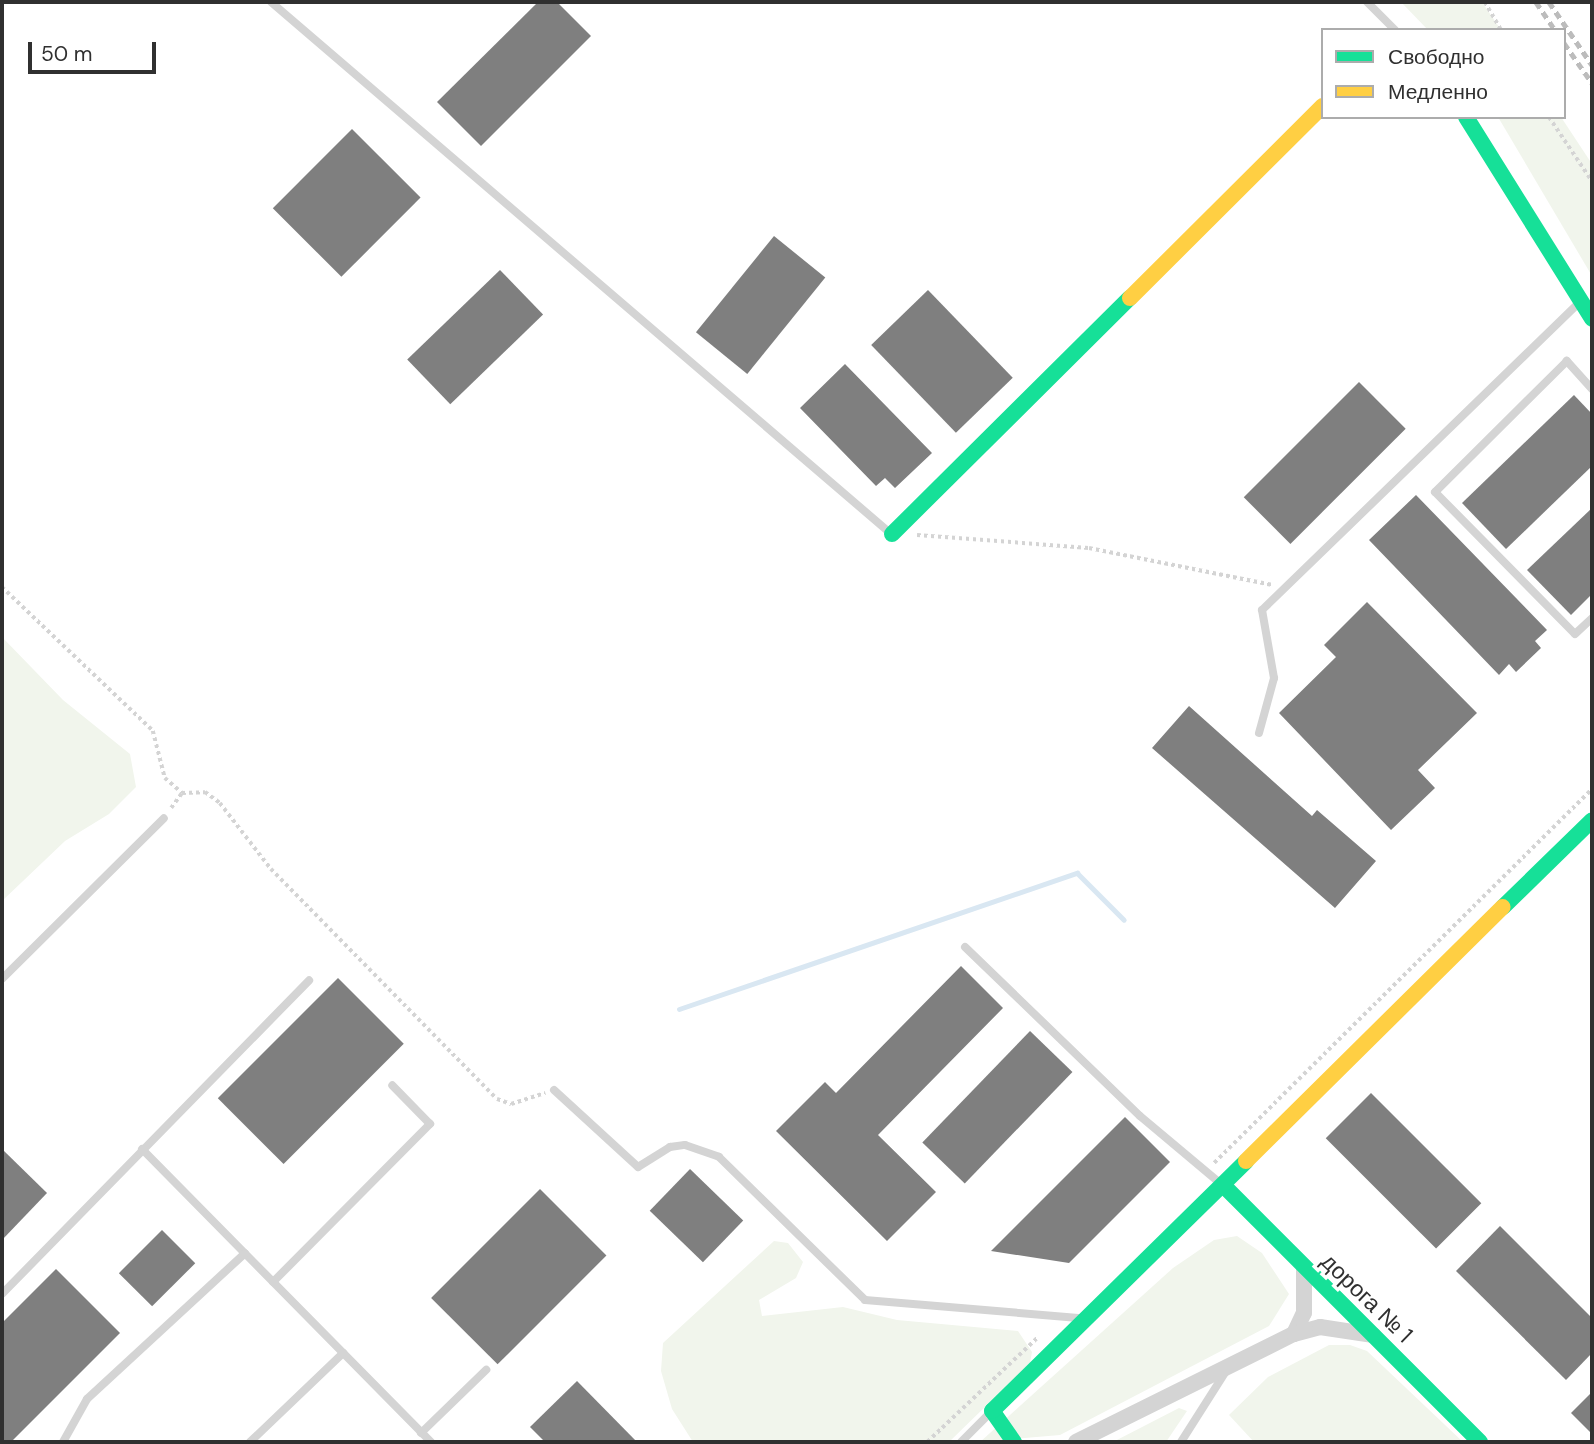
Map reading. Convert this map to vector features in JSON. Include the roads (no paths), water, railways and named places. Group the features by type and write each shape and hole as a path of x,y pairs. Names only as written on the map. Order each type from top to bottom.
{"street":[{"path":"892,534 1321,108"},
{"path":"1467,119 1592,319"},
{"path":"1014,1442 992,1411 1224,1186 1592,820"},
{"name":"дорога № 1","path":"1224,1186 1304,1269 1480,1442"},
{"path":"1294,1334 1304,1314 1304,1269"},
{"path":"1076,1442 1294,1334 1320,1327 1373,1335"}],"lane":[{"path":"271,2 892,534"},
{"path":"1367,2 1393,28"},
{"path":"1259,733 1274,678 1262,610 1580,302"},
{"path":"1592,389 1567,361 1435,492 1575,634 1592,618"},
{"path":"2,979 164,818"},
{"path":"965,947 1140,1116 1224,1186"},
{"path":"2,1294 309,980"},
{"path":"273,1282 430,1124 392,1085"},
{"path":"554,1090 638,1167 678,1146 703,1149 719,1157 865,1300 1084,1319"},
{"path":"142,1149 431,1442"},
{"path":"63,1442 87,1399 245,1253"},
{"path":"250,1442 343,1353"},
{"path":"1181,1442 1227,1368"},
{"path":"421,1433 486,1370"},
{"path":"961,1442 992,1411"}],"waterway":[{"path":"679,1009 1077,873 1124,920"}],"railway":[{"path":"1536,2 1554,28"},
{"path":"1549,2 1592,65"},
{"path":"1566,46 1592,83"}]}
